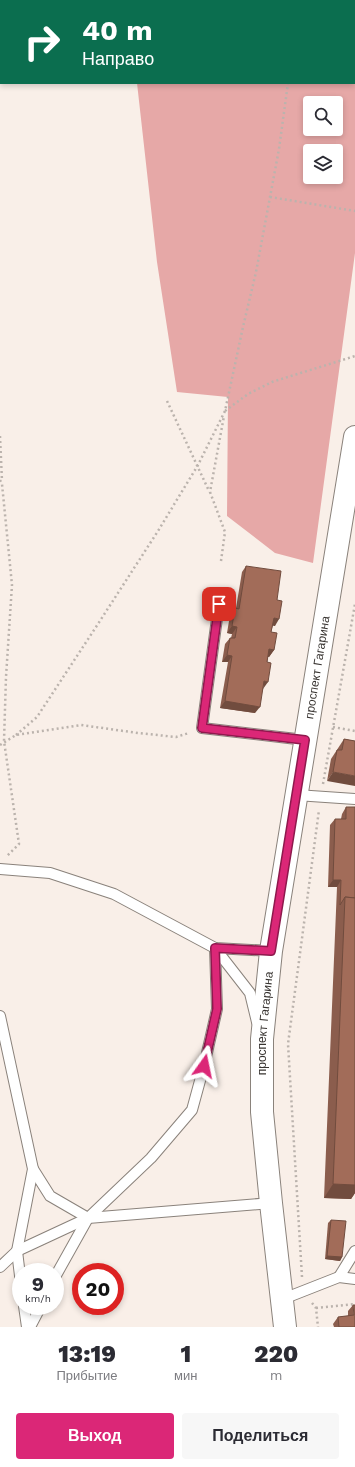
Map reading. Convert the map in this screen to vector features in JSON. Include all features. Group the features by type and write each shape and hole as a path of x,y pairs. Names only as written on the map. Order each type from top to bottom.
{"street":[{"name":"проспект Гагарина","path":"286,1327 262,1112 262,1039 271,951 355,437"}],"lane":[{"path":"219,604 202,728 305,740"},
{"path":"296,794 355,799"},
{"path":"0,869 50,873 114,894 215,948 250,994 262,1039"},
{"path":"215,948 271,951"},
{"path":"63,1263 88,1218 151,1158 192,1110 217,1009 215,948"},
{"path":"0,1016 33,1169 50,1196 88,1218"},
{"path":"18,1263 17,1251 33,1169"},
{"path":"0,1267 17,1251 88,1218 271,1203"},
{"path":"338,1277 355,1251"},
{"path":"283,1299 338,1277 355,1279"},
{"path":"25,1315 27,1327"},
{"path":"30,1327 36,1315"}],"path":[{"path":"210,492 225,411 256,272 270,197 288,84"},
{"path":"270,197 355,211"},
{"path":"0,745 4,741 16,735 37,717 158,531 198,465 225,411 248,394 272,382 355,356"},
{"path":"167,401 210,492 225,532 221,561"},
{"path":"0,436 2,484 12,585 6,677 4,741 19,844 3,858"},
{"path":"0,480 2,484"},
{"path":"318,1327 316,1308 303,1291 288,1044 320,796 355,604"},
{"path":"16,735 81,725 176,737 202,728"},
{"path":"333,727 355,731"},
{"path":"316,1308 355,1304"}],"shaded area":[{"path":"137,84 355,84 355,253 313,563 275,553 227,516 228,397 177,392 157,262"}],"building":[{"path":"246,566 281,571 277,600 282,601 279,619 274,618 271,632 277,633 274,650 269,649 267,662 271,663 268,682 264,681 260,707 225,701 232,656 227,655 230,638 235,638 237,627 232,626 235,608 239,609"},
{"path":"344,739 355,741 355,776 333,772 337,750 342,750"},
{"path":"346,807 355,807 355,898 345,897 340,905 341,880 333,880 335,819 346,819"},
{"path":"345,897 355,898 355,1185 333,1184"},
{"path":"331,1220 346,1221 342,1257 327,1256"},
{"path":"353,1305 355,1305 355,1327 339,1327 338,1317 354,1315"}],"route":[{"path":"204,1066 217,1009 215,948 271,951 305,740 202,728 219,604"}]}
